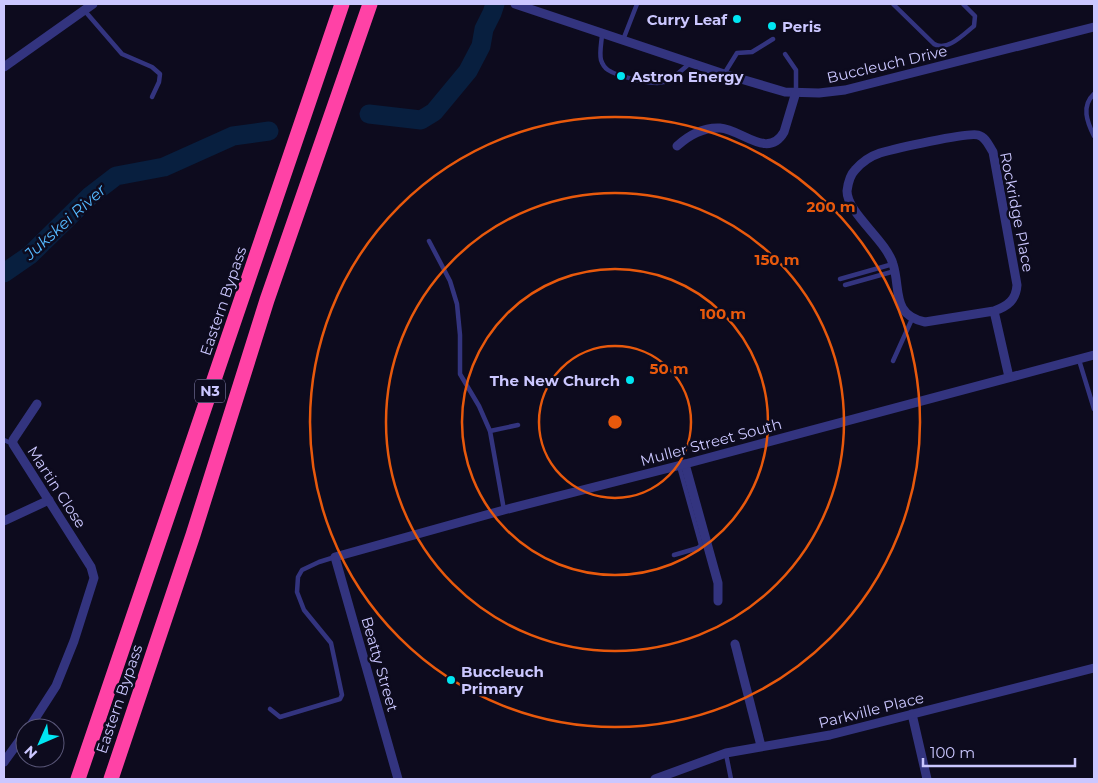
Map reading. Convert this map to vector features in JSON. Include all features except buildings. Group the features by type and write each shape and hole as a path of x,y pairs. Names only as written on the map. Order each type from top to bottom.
{"highway":[{"name":"Eastern Bypass","path":"78,779 342,4"},
{"name":"Eastern Bypass","path":"111,779 193,535 267,300 370,4"}],"street":[{"path":"4,68 93,4"},
{"name":"Buccleuch Drive","path":"515,4 690,63 785,92 819,93 845,90 1094,26"},
{"path":"677,146 690,135 721,128 760,143 772,143 780,138 784,132 796,92"},
{"name":"Rockridge Place","path":"978,135 986,140 993,152 1017,285 1016,293 1012,300 1005,307 994,312 932,322 912,319 901,308 894,267 887,251 849,200 848,182 853,172 870,158 880,153 944,139 978,135"},
{"path":"994,312 1009,377"},
{"name":"Muller Street South","path":"335,557 504,510 682,465 1094,355"},
{"name":"Martin Close","path":"35,718 56,686 74,641 94,578 91,567 13,444 13,440 37,404"},
{"path":"682,465 718,583 718,601"},
{"path":"4,521 49,500"},
{"name":"Beatty Street","path":"335,557 398,779"},
{"path":"735,644 761,746"},
{"name":"Parkville Place","path":"661,778 726,752 830,735 1094,668"},
{"path":"912,714 927,779"},
{"path":"4,762 15,747"}],"lane":[{"path":"623,40 637,4"},
{"path":"893,4 934,44 941,47 946,46 974,26 975,16 963,4"},
{"path":"84,10 122,54 152,67 160,74 159,82 152,97"},
{"path":"602,33 601,60 608,70 628,77 659,84 690,63"},
{"path":"724,74 737,53 752,52 773,39"},
{"path":"786,54 796,70 796,92"},
{"path":"1094,94 1088,102 1086,112 1088,125 1094,136"},
{"path":"429,241 450,281 457,304 460,335 460,374 479,406 490,431 504,510"},
{"path":"840,279 894,267"},
{"path":"845,285 894,267"},
{"path":"892,361 912,319"},
{"path":"1078,359 1094,408"},
{"path":"490,431 518,425"},
{"path":"4,440 13,444"},
{"path":"674,555 698,548 701,545 682,465"},
{"path":"270,709 280,717 340,699 342,696 330,643 304,610 297,592 298,577 302,570 335,557"},
{"path":"726,752 731,779"}],"waterway":[{"name":"Jukskei River","path":"369,114 421,120 434,112 468,71 481,46 484,29 495,4"},
{"name":"Jukskei River","path":"4,273 30,255 90,196 116,176 164,167 233,136 269,131"}],"place":[{"name":"Curry Leaf","path":"737,19"},
{"name":"Peris","path":"772,26"},
{"name":"Astron Energy","path":"621,76"},
{"name":"The New Church","path":"630,380"},
{"name":"Buccleuch Primary","path":"451,680"}]}
